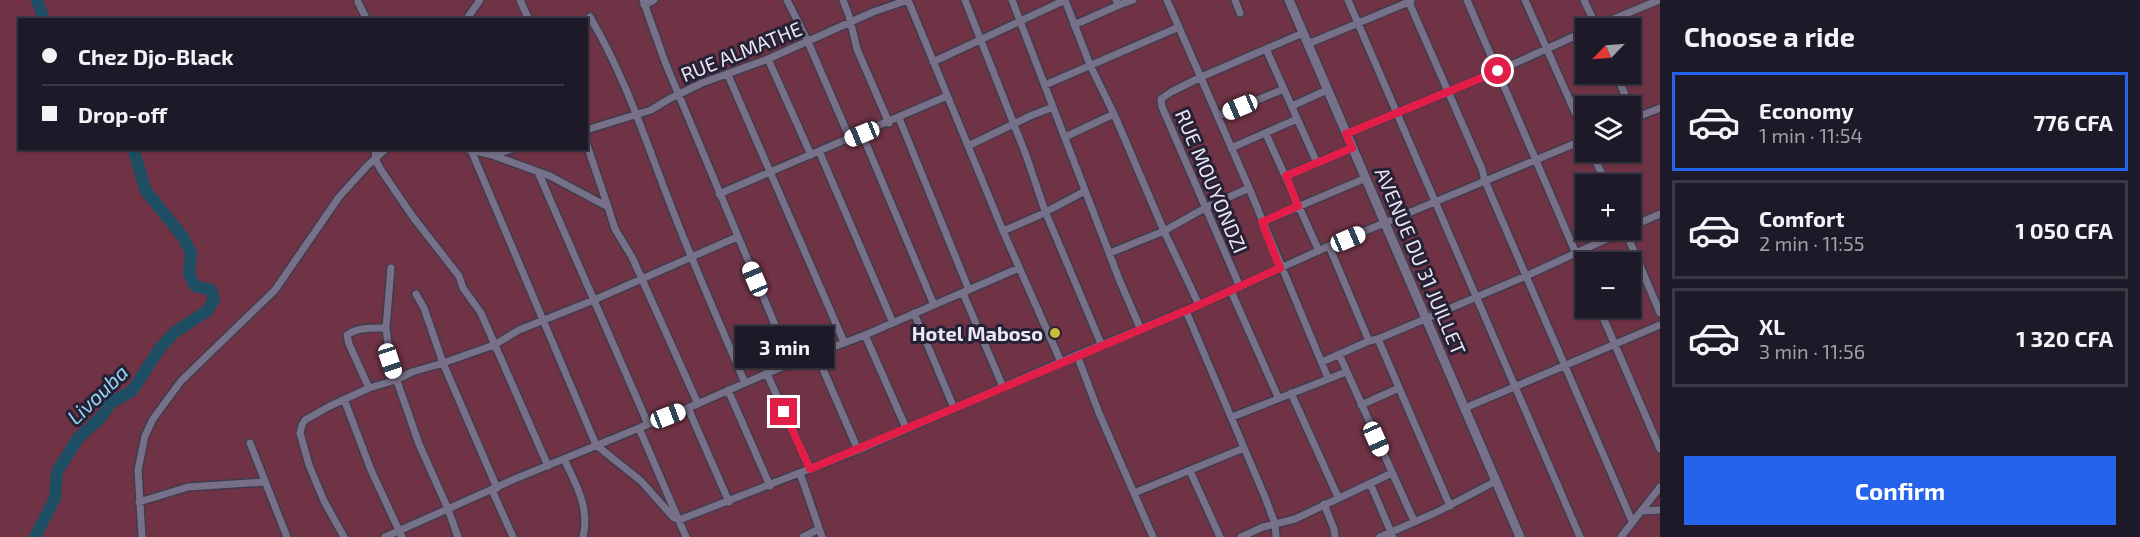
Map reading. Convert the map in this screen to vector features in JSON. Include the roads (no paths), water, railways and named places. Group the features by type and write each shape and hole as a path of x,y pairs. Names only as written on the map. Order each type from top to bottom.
{"street":[{"path":"467,18 480,0"},
{"path":"520,0 528,18"},
{"path":"654,0 643,2 719,194 791,363"},
{"path":"787,0 850,139"},
{"path":"843,0 857,49 889,123"},
{"path":"908,0 1003,231 1061,362"},
{"name":"RUE ALMATHE","path":"588,129 637,116 679,94 768,59 897,2 908,0"},
{"path":"965,0 1045,211 1102,346"},
{"path":"1012,0 1141,330"},
{"path":"933,62 1065,0 1090,65 1199,305"},
{"path":"1074,25 1117,3 1133,0"},
{"path":"1167,0 1328,378"},
{"path":"1235,0 1240,13"},
{"name":"AVENUE DU 31 JUILLET","path":"1289,0 1521,537"},
{"path":"1348,0 1580,537"},
{"path":"1322,362 1575,254 1467,0"},
{"path":"1525,0 1575,114"},
{"path":"1584,0 1591,18"},
{"path":"1615,18 1644,3 1659,0"},
{"path":"1308,44 1410,1 1564,367 1632,521"},
{"path":"358,2 366,18"},
{"path":"590,17 637,116 691,257 745,383"},
{"path":"1045,85 1179,27"},
{"name":"RUE MOUYONDZI","path":"1240,287 1161,101 1165,95 1201,77 1303,33"},
{"path":"1346,134 1498,71 1575,36"},
{"path":"1266,49 1317,163"},
{"path":"768,59 811,154"},
{"path":"728,75 844,342"},
{"path":"1218,117 1284,89"},
{"path":"1292,105 1327,90"},
{"path":"719,194 889,123 947,96"},
{"path":"968,146 1053,106"},
{"path":"1641,116 1660,108"},
{"path":"1065,137 1114,114"},
{"path":"899,118 1003,387"},
{"path":"1231,148 1297,119"},
{"path":"862,134 934,305"},
{"path":"1266,134 1319,251"},
{"path":"467,150 596,445 641,481 673,518 679,520 858,450 1077,355 1186,311 1329,246 1575,143"},
{"path":"588,148 615,229 642,279 698,404"},
{"path":"1286,176 1352,148"},
{"path":"376,150 375,159 414,217 459,276 463,288 486,322 548,466"},
{"path":"142,537 138,470 141,450 148,429 160,409 181,381 275,290 339,197 385,150"},
{"path":"471,150 538,172 575,188 608,207"},
{"path":"492,156 509,150"},
{"path":"819,151 893,323"},
{"path":"538,172 648,424"},
{"path":"1262,222 1366,178"},
{"path":"1110,253 1164,231 1205,207 1249,188"},
{"path":"1003,231 1040,215 1085,191"},
{"path":"1641,222 1660,214"},
{"path":"344,537 324,501 309,465 300,433 305,420 369,388 494,345 519,330 594,300 737,237"},
{"path":"1579,252 1604,240"},
{"path":"1629,240 1660,313"},
{"path":"1329,246 1369,341"},
{"path":"391,268 386,328 390,361 419,444 458,537"},
{"path":"385,537 401,534 448,509 596,445 791,363 865,335 1019,268"},
{"path":"1231,291 1278,397"},
{"path":"416,294 424,308 443,363 513,537"},
{"path":"1186,311 1275,524 1276,537"},
{"path":"914,313 954,408"},
{"path":"1603,318 1660,448"},
{"path":"1465,408 1660,325"},
{"path":"369,388 346,336 351,332 386,328"},
{"path":"865,335 906,428"},
{"path":"1378,339 1450,506"},
{"path":"816,353 858,450"},
{"path":"1339,354 1414,521"},
{"path":"1077,355 1153,537"},
{"path":"1232,417 1346,372"},
{"path":"767,374 810,469"},
{"path":"1361,405 1399,388"},
{"path":"728,390 770,486"},
{"path":"1291,393 1338,498"},
{"path":"344,399 371,470 401,534"},
{"path":"688,408 729,502"},
{"path":"639,428 686,537"},
{"path":"250,443 287,537"},
{"path":"1134,493 1244,448"},
{"path":"564,459 579,489 585,512 582,537"},
{"path":"1190,471 1220,537"},
{"path":"800,473 821,533 803,537"},
{"path":"1241,537 1295,519 1392,473"},
{"path":"1380,537 1392,535 1414,521 1450,506 1496,481"},
{"path":"139,502 188,487 264,482"},
{"path":"1370,483 1392,535"},
{"path":"1621,537 1660,486"},
{"path":"1324,504 1335,537"},
{"path":"1641,511 1660,510"}],"waterway":[{"name":"Livouba","path":"37,0 43,18"},
{"name":"Livouba","path":"35,537 55,498 57,472 78,438 101,417 112,402 132,391 160,348 175,332 207,311 214,300 211,290 195,286 189,274 191,253 183,237 146,191 134,150"}],"place":[{"name":"Hotel Maboso","path":"1055,333"}]}
